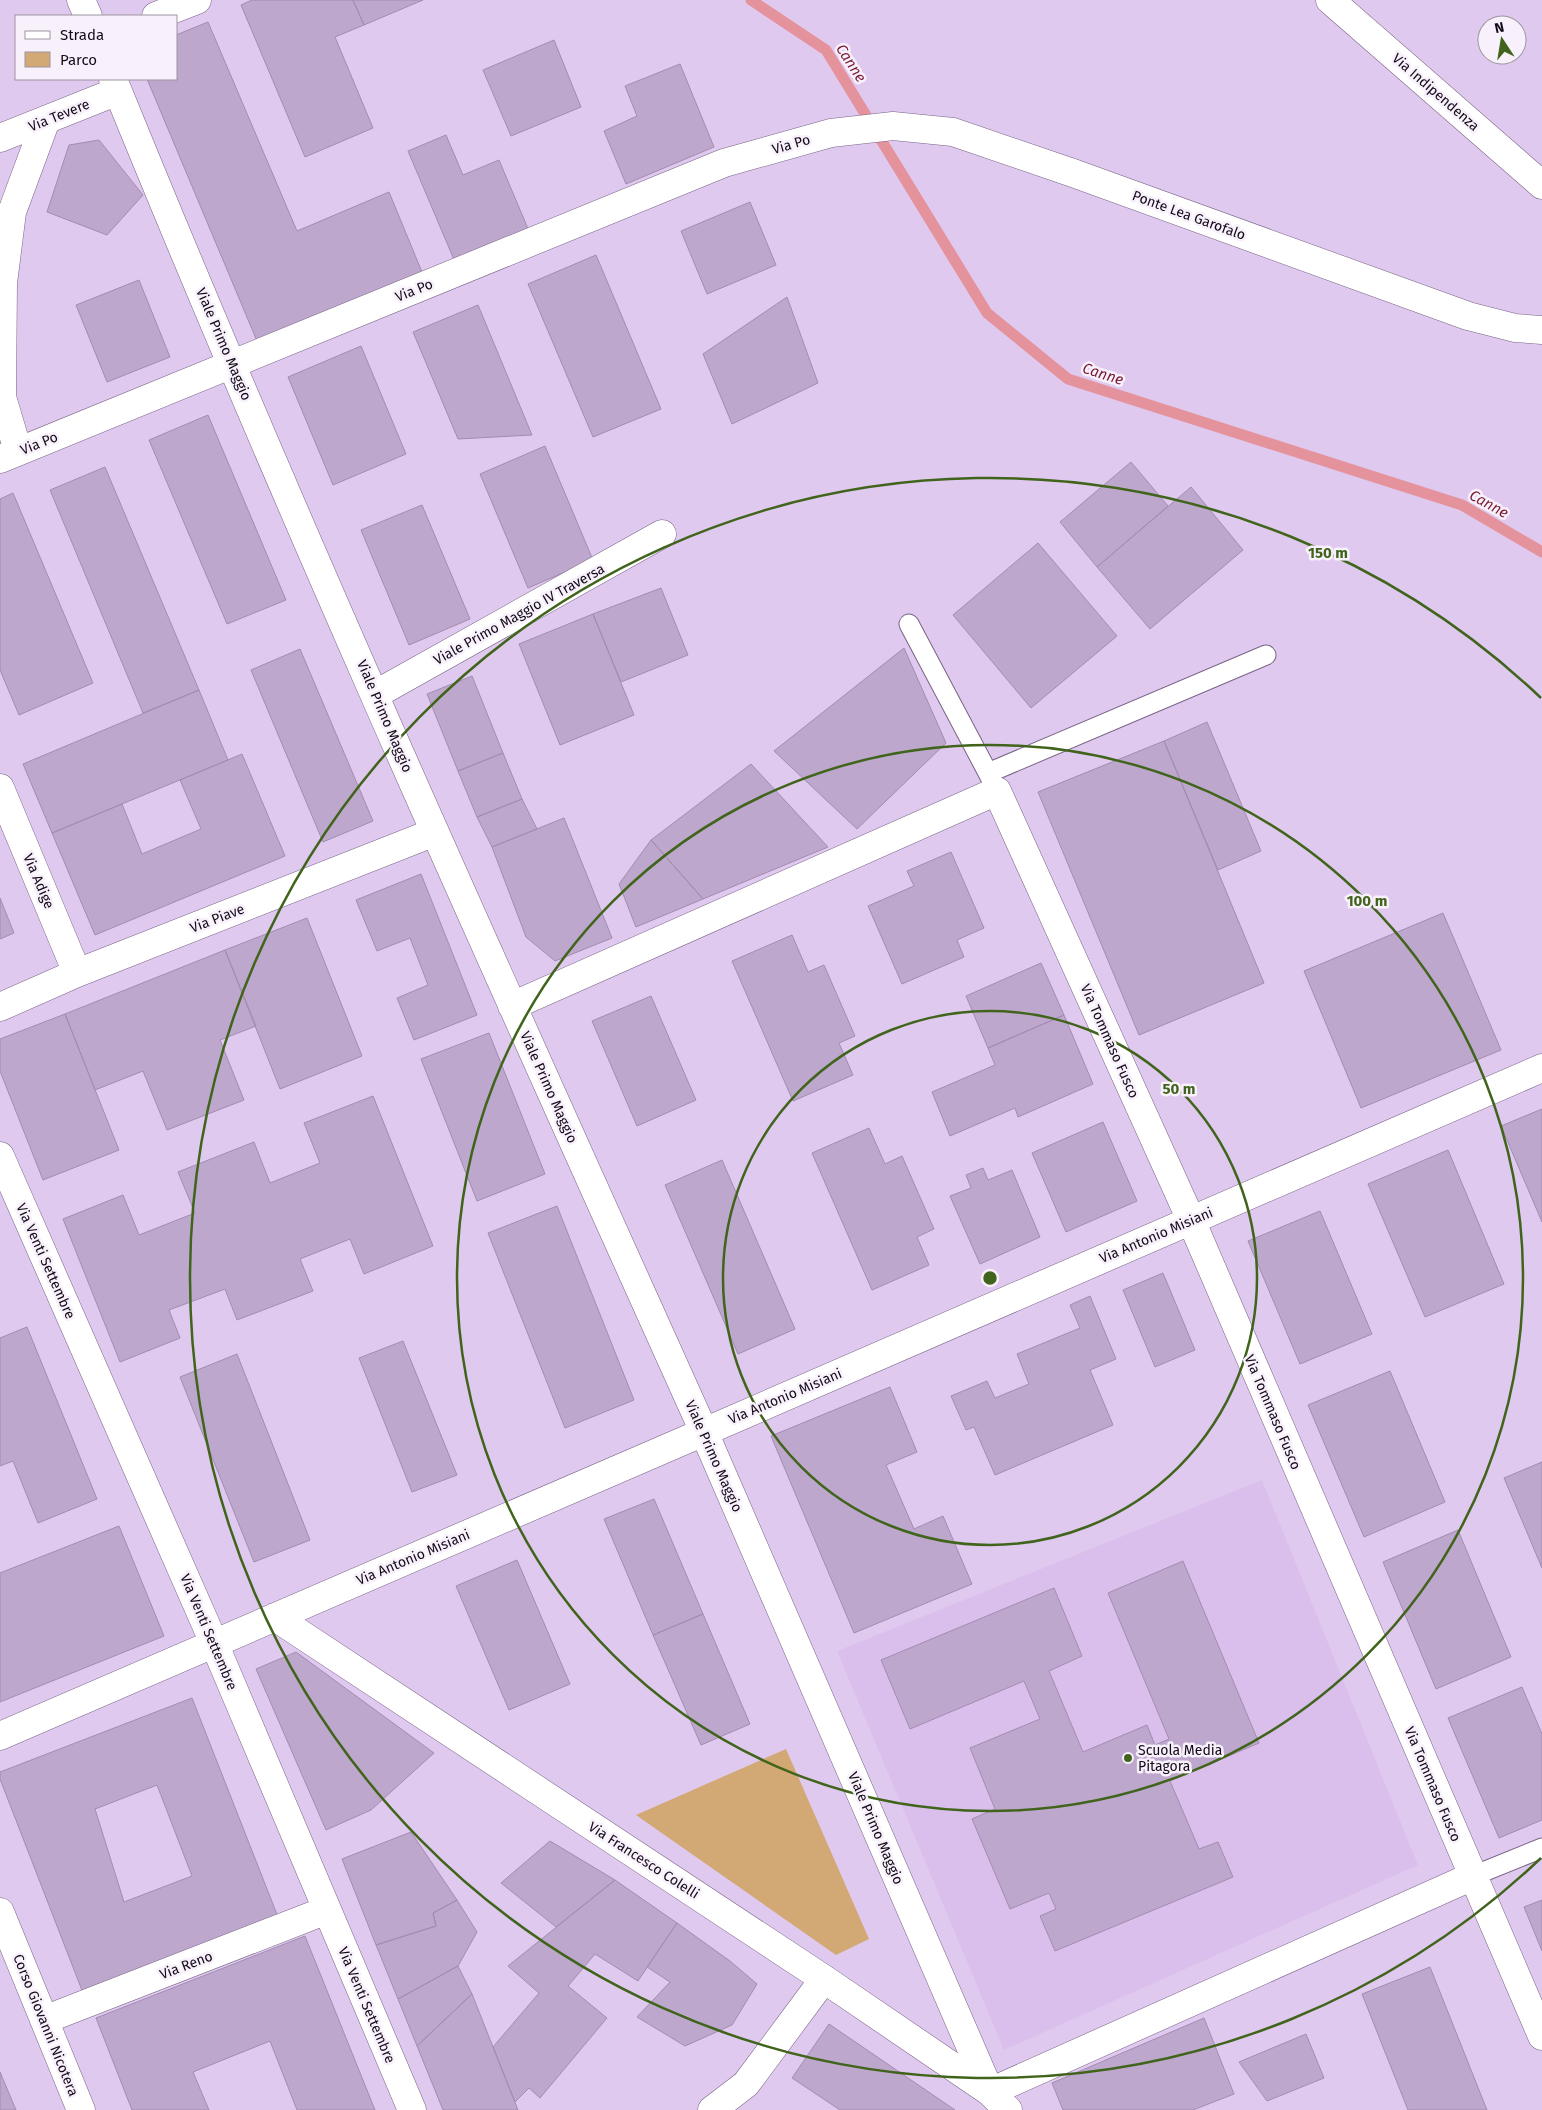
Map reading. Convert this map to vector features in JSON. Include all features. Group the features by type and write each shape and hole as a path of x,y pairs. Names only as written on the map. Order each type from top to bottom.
{"street":[{"path":"82,0 88,15"},
{"path":"158,15 196,0"},
{"name":"Via Indipendenza","path":"1330,0 1542,185"},
{"name":"Via Tevere","path":"0,138 46,120 116,85"},
{"name":"Viale Primo Maggio","path":"116,85 169,218 435,832 704,1432 999,2101"},
{"path":"9,455 2,397 3,283 12,212 46,120"},
{"name":"Ponte Lea Garofalo","path":"831,133 893,126 953,132 1073,173 1468,316 1514,328 1542,330"},
{"name":"Via Po","path":"9,455 724,163 831,133"},
{"name":"Viale Primo Maggio IV Traversa","path":"376,694 662,534"},
{"path":"512,1006 993,782"},
{"name":"Via Tommaso Fusco","path":"993,782 1190,1220 1542,2036"},
{"name":"Via Adige","path":"0,788 78,973"},
{"name":"Via Piave","path":"0,1007 78,973 435,832"},
{"name":"Via Antonio Misiani","path":"0,1736 1542,1068"},
{"name":"Via Venti Settembre","path":"0,1156 214,1643 412,2110"},
{"name":"Via Francesco Colelli","path":"275,1617 824,1979 999,2101"},
{"path":"999,2101 1473,1876"},
{"name":"Via Reno","path":"44,2020 327,1910"},
{"name":"Corso Giovanni Nicotera","path":"0,1912 81,2110"},
{"path":"712,2110 746,2084 824,1979"}],"lane":[{"path":"909,624 993,782 1266,655"},
{"path":"1473,1876 1542,1848"}],"shaded area":[{"name":"Scuola Media Pitagora","path":"1262,1480 1418,1865 1004,2050 837,1651"}],"green space":[{"path":"786,1749 869,1939 836,1955 636,1815"}],"building":[{"path":"252,0 353,0 364,25 335,37 373,128 305,157 241,5"},
{"path":"353,0 423,0 364,25"},
{"path":"208,22 297,231 389,192 422,272 257,341 147,80 178,80 178,34"},
{"path":"554,40 581,107 511,136 483,70"},
{"path":"680,64 714,147 626,184 604,131 637,116 625,86"},
{"path":"446,135 463,175 499,160 529,231 455,262 408,151"},
{"path":"99,140 143,195 107,235 47,212 69,145"},
{"path":"750,202 776,265 707,294 681,231"},
{"path":"596,255 661,409 593,437 528,284"},
{"path":"139,280 170,357 107,382 76,305"},
{"path":"787,297 818,383 732,424 703,354"},
{"path":"478,305 532,435 458,439 413,332"},
{"path":"361,346 406,454 333,485 288,377"},
{"path":"208,415 286,600 227,624 149,440"},
{"path":"545,446 593,560 528,588 480,474"},
{"path":"1131,462 1168,506 1097,567 1060,522"},
{"path":"105,467 199,690 143,713 50,490"},
{"path":"1191,487 1243,550 1150,629 1097,567"},
{"path":"13,493 93,683 19,715 0,670 0,499"},
{"path":"422,505 470,619 409,645 361,530"},
{"path":"1038,543 1117,636 1031,708 953,615"},
{"path":"661,588 688,655 621,682 593,614"},
{"path":"593,614 634,715 560,745 519,644"},
{"path":"904,648 946,743 857,829 774,751"},
{"path":"300,649 373,821 323,842 251,670"},
{"path":"472,676 503,753 458,771 427,694"},
{"path":"199,690 228,760 52,833 23,764"},
{"path":"1207,722 1261,851 1218,870 1164,741"},
{"path":"1164,741 1264,983 1139,1035 1038,792"},
{"path":"503,753 522,799 477,817 458,771"},
{"path":"242,754 285,856 95,935 52,833 122,804 142,854 201,829 180,780"},
{"path":"751,764 828,847 703,899 651,840"},
{"path":"522,799 537,829 492,847 477,817"},
{"path":"564,818 612,938 555,961 526,937 492,847"},
{"path":"651,840 703,899 636,927 619,884"},
{"path":"951,852 984,928 957,940 964,957 902,984 868,906 914,886 907,871"},
{"path":"421,874 477,1015 414,1040 397,998 428,985 410,938 377,951 356,900"},
{"path":"0,898 14,933 0,939"},
{"path":"1443,913 1501,1050 1361,1108 1304,971"},
{"path":"307,918 362,1056 280,1089 225,950"},
{"path":"792,935 808,972 824,965 855,1036 839,1043 853,1075 793,1101 732,961"},
{"path":"225,950 256,1026 220,1040 244,1100 167,1130 143,1071 95,1090 65,1014"},
{"path":"1041,963 1064,1015 988,1048 966,996"},
{"path":"651,996 696,1100 637,1126 592,1021"},
{"path":"65,1014 119,1150 43,1180 0,1071 0,1039"},
{"path":"1064,1015 1093,1084 1018,1117 1015,1108 950,1136 932,1092 995,1065 988,1048"},
{"path":"489,1033 545,1174 477,1201 421,1059"},
{"path":"373,1096 433,1246 364,1274 350,1239 300,1259 313,1291 237,1320 225,1289 169,1310 180,1338 120,1362 63,1219 123,1195 139,1235 195,1213 178,1172 254,1142 270,1183 320,1163 304,1123"},
{"path":"1542,1109 1542,1222 1501,1126"},
{"path":"1103,1122 1137,1201 1066,1232 1032,1153"},
{"path":"869,1128 885,1164 902,1156 934,1229 917,1237 929,1265 872,1290 812,1153"},
{"path":"1448,1150 1504,1284 1425,1317 1368,1184"},
{"path":"722,1160 795,1329 738,1354 665,1185"},
{"path":"983,1168 988,1180 1012,1170 1040,1237 980,1264 950,1196 971,1188 966,1175"},
{"path":"557,1206 634,1400 565,1428 488,1233"},
{"path":"1320,1211 1372,1334 1300,1364 1248,1241"},
{"path":"1163,1273 1195,1350 1155,1367 1123,1290"},
{"path":"1090,1296 1116,1359 1090,1370 1113,1425 995,1475 974,1427 966,1430 951,1396 987,1381 995,1398 1029,1384 1017,1354 1080,1328 1070,1305"},
{"path":"27,1327 97,1499 38,1523 13,1461 0,1466 0,1338"},
{"path":"403,1341 457,1475 412,1492 359,1358"},
{"path":"237,1354 310,1540 254,1562 180,1377"},
{"path":"1390,1371 1445,1502 1364,1537 1308,1405"},
{"path":"890,1387 917,1452 886,1465 914,1529 943,1516 972,1584 854,1633 771,1436"},
{"path":"1542,1462 1542,1568 1504,1478"},
{"path":"654,1499 703,1614 653,1635 604,1519"},
{"path":"119,1526 164,1636 0,1702 0,1573"},
{"path":"1458,1530 1511,1657 1436,1689 1383,1562"},
{"path":"517,1560 570,1684 509,1710 456,1586"},
{"path":"1183,1561 1259,1743 1170,1781 1199,1849 1218,1842 1233,1877 1055,1951 1040,1916 1056,1909 1049,1893 1010,1909 972,1819 995,1809 970,1748 1040,1719 1024,1681 910,1729 881,1660 1054,1588 1082,1656 1049,1671 1083,1752 1147,1725 1155,1745 1169,1739 1108,1593"},
{"path":"703,1614 750,1724 701,1745 653,1635"},
{"path":"296,1652 434,1753 371,1810 326,1830 256,1669"},
{"path":"1522,1687 1542,1734 1542,1820 1499,1838 1448,1718"},
{"path":"192,1698 278,1917 83,1993 0,1779 0,1772","holes":["157,1785 192,1876 124,1902 95,1809"]},
{"path":"411,1832 457,1900 433,1913 436,1926 376,1945 342,1859"},
{"path":"550,1841 615,1880 556,1927 501,1883"},
{"path":"615,1880 677,1923 638,1981 595,1954 568,1986 607,2018 540,2098 529,2088 515,2102 493,2047 539,1993 508,1966"},
{"path":"457,1900 477,1932 458,1966 398,1999 376,1945 436,1926 433,1913"},
{"path":"1542,1900 1542,1951 1524,1907"},
{"path":"677,1923 730,1961 757,1984 732,2025 685,2046 637,2017 670,1982 647,1967"},
{"path":"305,1936 375,2110 297,2110 270,2041 193,2072 209,2110 132,2110 96,2018"},
{"path":"458,1966 472,1994 417,2046 398,1999"},
{"path":"1430,1967 1487,2110 1408,2110 1362,1994"},
{"path":"472,1994 518,2110 443,2110 417,2046"},
{"path":"1204,2018 1234,2094 1193,2110 1063,2110 1052,2083"},
{"path":"829,2024 955,2110 840,2110 792,2078"},
{"path":"1306,2034 1324,2078 1267,2101 1239,2062"},
{"path":"0,2072 16,2110 0,2110"}],"waterway":[{"name":"Canne","path":"751,0 826,50 987,313 1068,379 1462,505 1542,552"}],"place":[{"name":"Scuola Media Pitagora","path":"1128,1758"}]}
